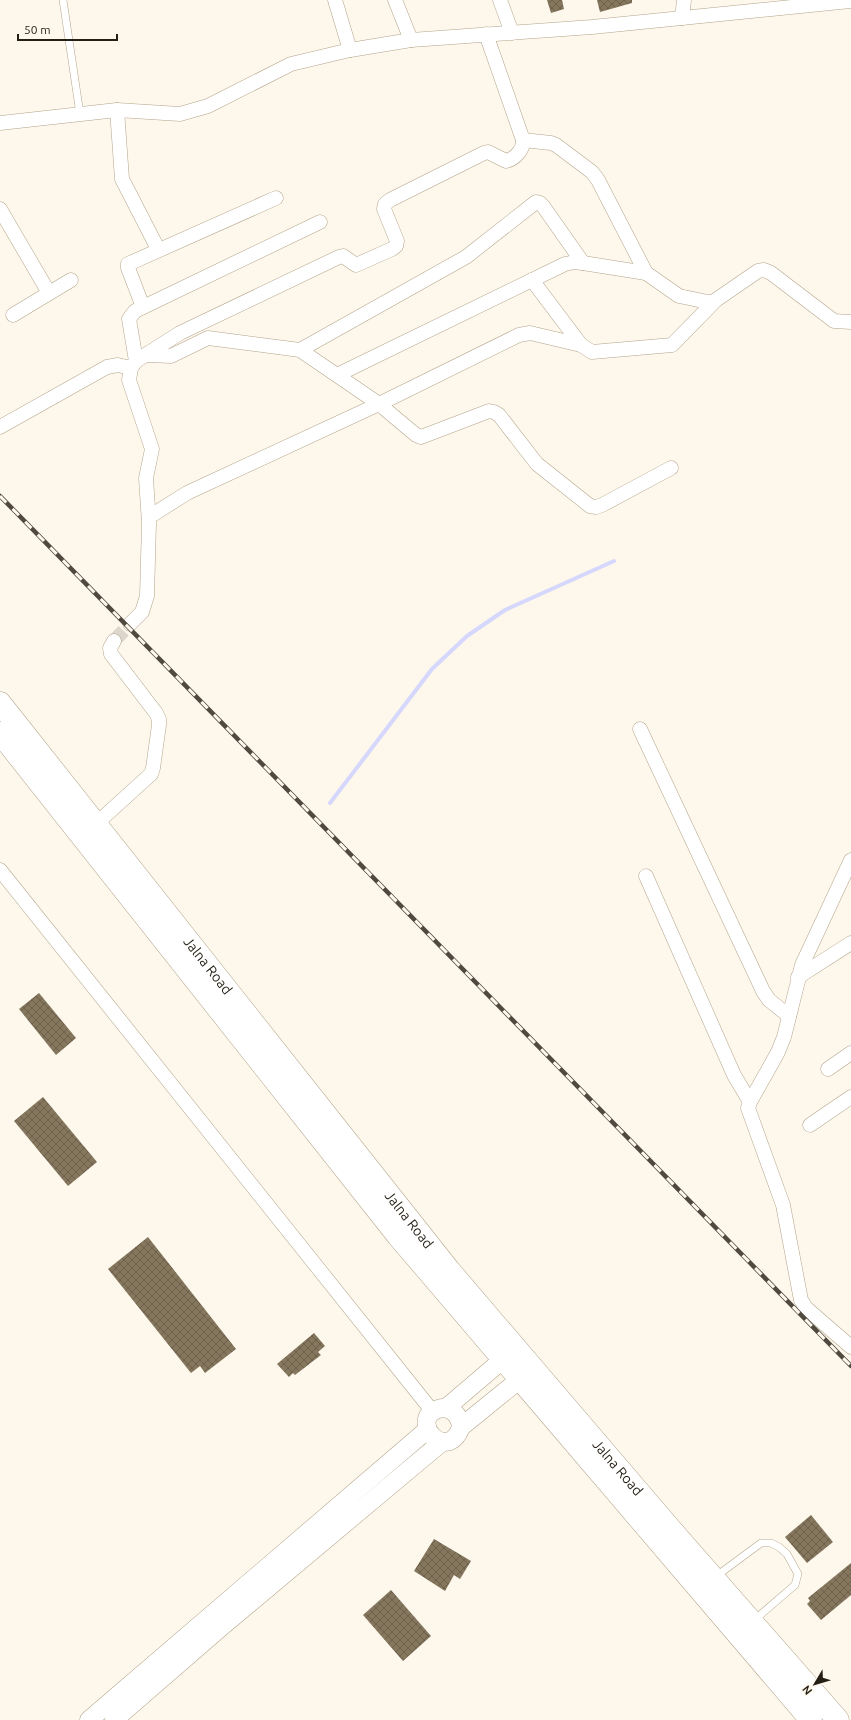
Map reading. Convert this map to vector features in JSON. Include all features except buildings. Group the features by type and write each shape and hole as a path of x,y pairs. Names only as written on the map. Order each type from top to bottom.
{"highway":[{"name":"Jalna Road","path":"0,703 449,1270 509,1354"},
{"name":"Jalna Road","path":"0,733 398,1236 509,1354 714,1578 745,1628 811,1720"},
{"name":"Jalna Road","path":"526,1373 745,1628 838,1720"}],"street":[{"path":"335,0 350,50"},
{"path":"395,0 411,40"},
{"path":"500,0 512,33"},
{"path":"682,18 684,0"},
{"path":"0,122 117,110 180,114 208,106 291,64 350,50 411,40 682,18 805,3 851,2"},
{"path":"137,361 180,333 338,257 342,256 356,265 392,249 396,246 397,241 384,209 385,204 390,200 484,153 488,152 503,161 510,160 522,149 524,145 523,140 486,34"},
{"path":"117,110 122,179 158,250"},
{"path":"523,140 551,142 596,176 646,273"},
{"path":"143,307 128,268 128,264 276,198"},
{"path":"300,350 466,257 536,202 544,206 583,263"},
{"path":"0,209 49,293"},
{"path":"130,624 142,612 147,596 149,517 146,478 152,449 129,380 137,361 129,319 135,311 320,222"},
{"path":"337,375 532,280 566,264 575,262 646,273 679,296 708,302 715,301"},
{"path":"149,517 187,493 379,404 525,333 581,345 592,352 672,345 715,301 758,271 764,270 771,273 834,321 851,322"},
{"path":"13,315 71,280"},
{"path":"532,280 581,345"},
{"path":"0,427 107,367 171,356 208,338 300,350 379,404 420,437 489,411 494,412 499,415 538,464 590,506 596,507 602,505 671,468"},
{"path":"96,824 151,774 159,725 159,718 156,712 111,654 110,648 114,641"},
{"path":"640,729 763,991 770,1000 789,1016"},
{"path":"851,860 802,965 784,1036 778,1052 748,1108 783,1205 801,1300 806,1308 851,1347"},
{"path":"0,870 440,1410"},
{"path":"646,876 734,1075 750,1102"},
{"path":"798,978 851,943"},
{"path":"828,1069 851,1053"},
{"path":"810,1125 851,1097"},
{"path":"440,1410 452,1410 460,1421 461,1427 459,1434 448,1442 435,1440 430,1436 427,1430 429,1417 440,1410 509,1354"},
{"path":"461,1427 526,1373"},
{"path":"89,1720 427,1430"},
{"path":"114,1720 226,1623 442,1442"}],"lane":[{"path":"63,0 80,114"},
{"path":"714,1578 761,1543 771,1543 779,1547 787,1554 798,1574 795,1585 745,1628"}],"waterway":[{"path":"330,803 432,669 467,636 505,610 614,561"}],"tunnel":[{"path":"114,641 130,624"}],"railway":[{"path":"0,496 851,1366"}]}
